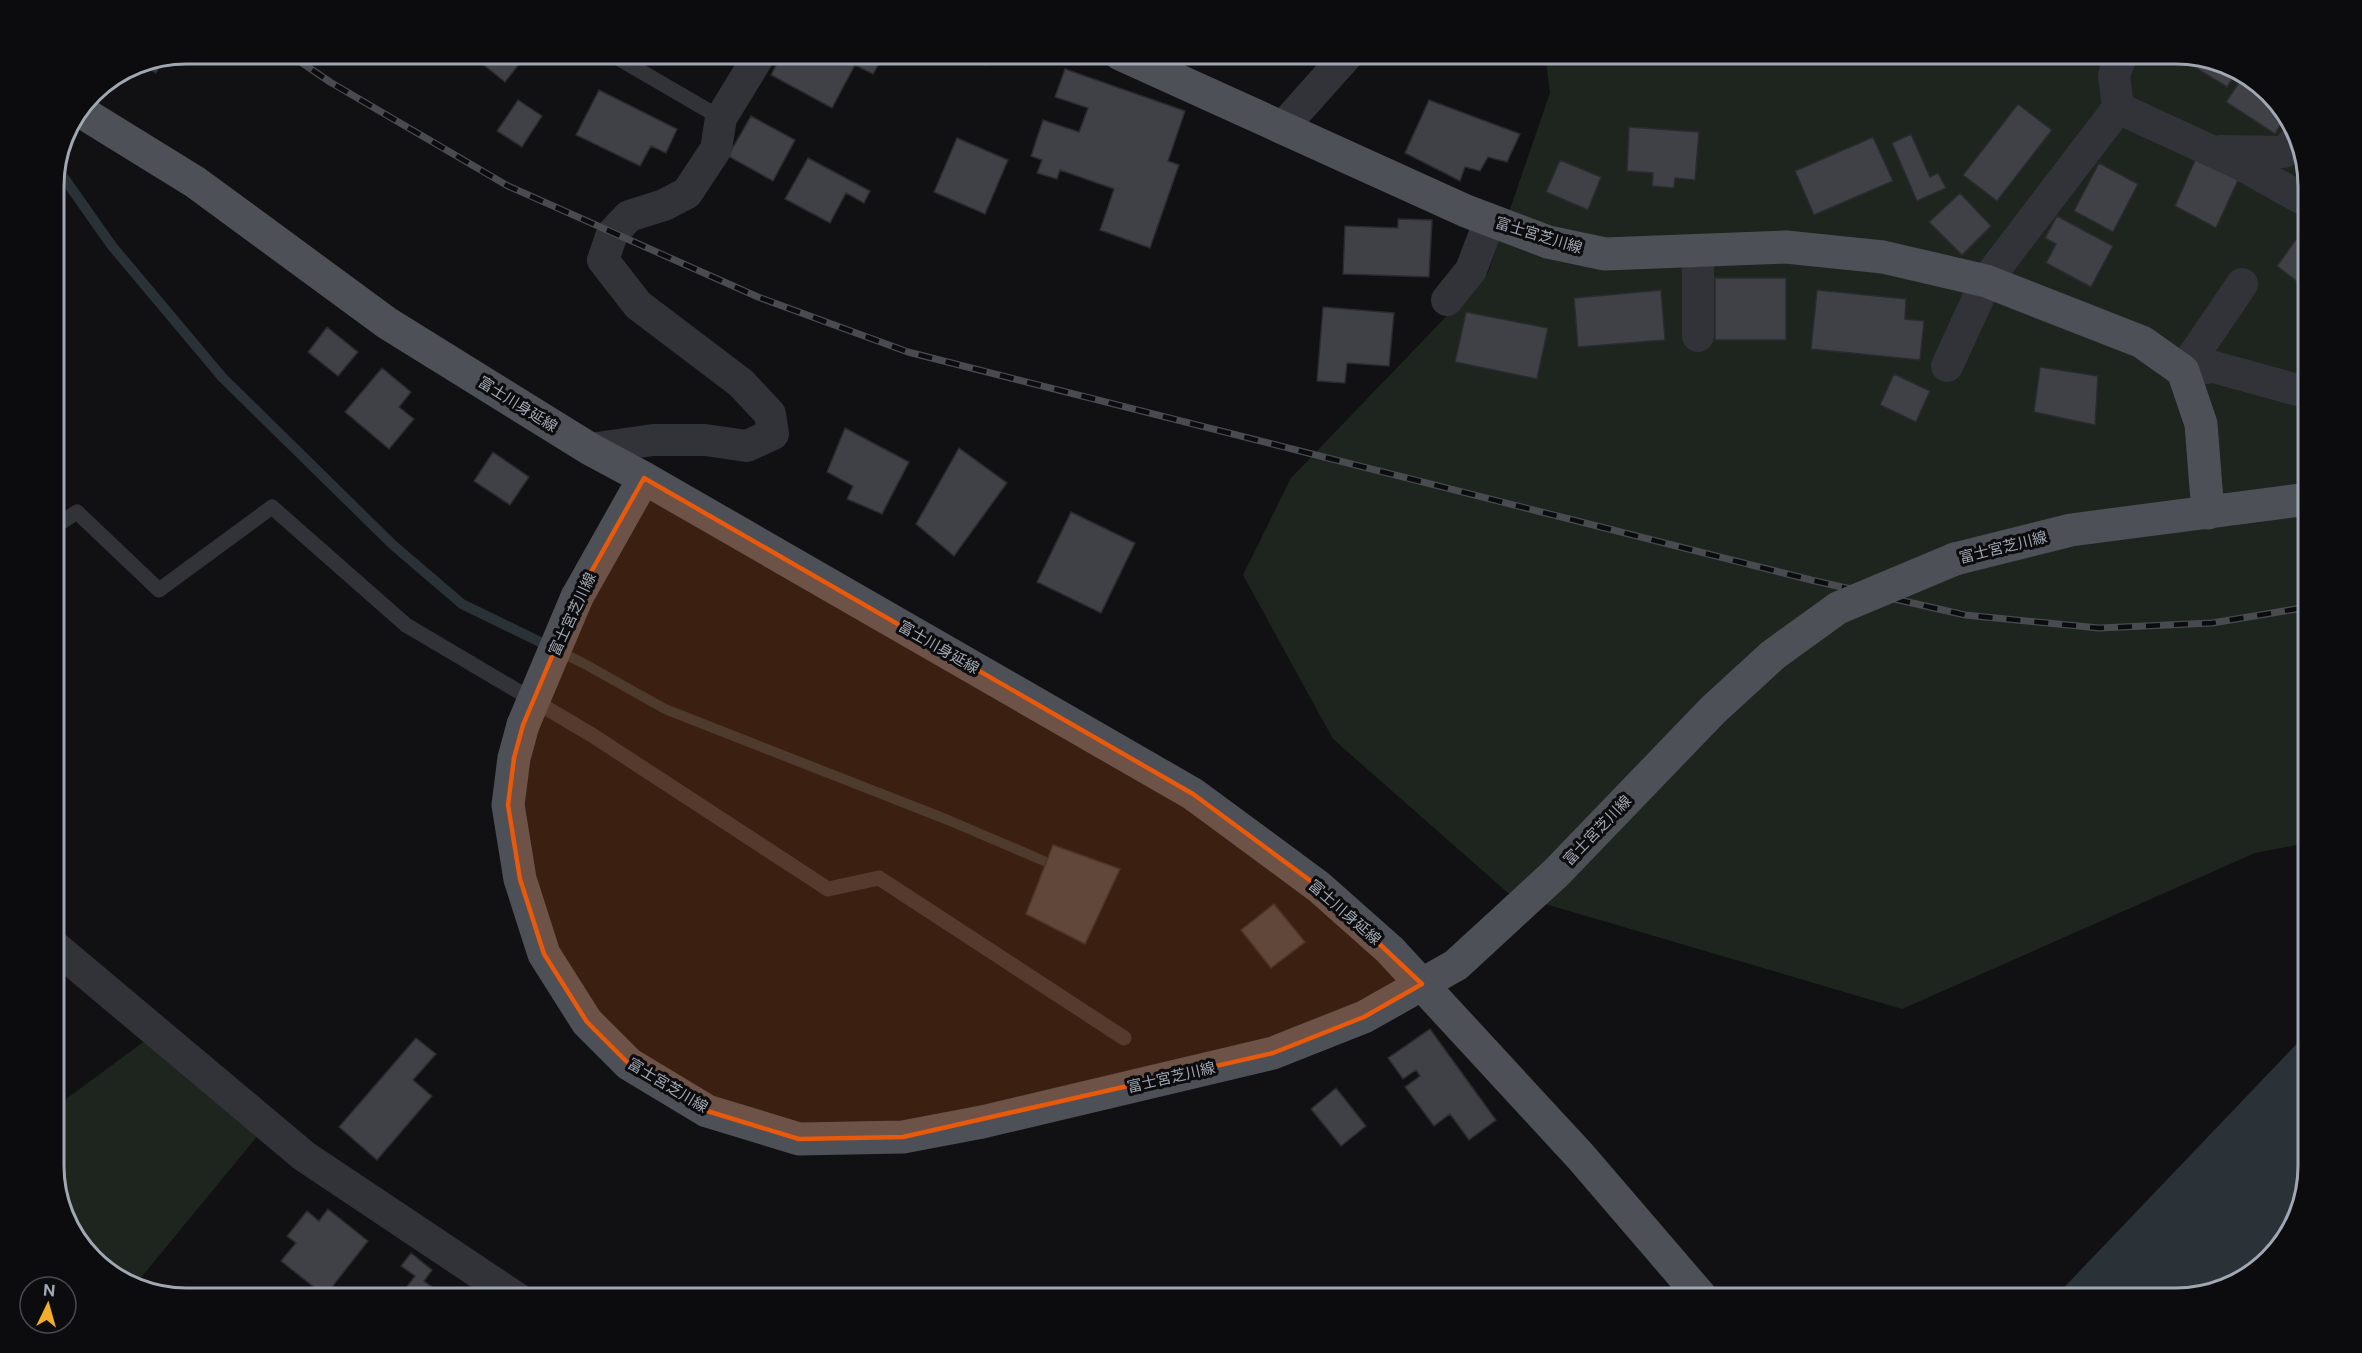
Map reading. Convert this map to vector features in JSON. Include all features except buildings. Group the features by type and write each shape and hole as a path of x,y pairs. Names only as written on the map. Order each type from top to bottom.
{"main road":[{"name":"富士宮芝川線","path":"1142,64 1466,212 1548,242 1605,254 1786,247 1872,255 1986,280 2142,342 2183,371"},
{"name":"富士川身延線","path":"87,116 195,182 387,323 590,449 1193,795 1319,887 1390,950 1581,1157 1694,1288"},
{"path":"2183,371 2201,424 2208,513"},
{"name":"富士宮芝川線","path":"644,478 577,597 523,725 514,758 508,804 520,879 544,954 587,1022 629,1064 707,1111 799,1139 903,1137 982,1122 1273,1053 1364,1017 1456,965 1556,873 1713,710 1773,655 1838,608 1955,559 2071,530 2297,500"}],"street":[{"path":"590,449 653,440 705,440 747,446 773,434 770,414 741,382 638,305 603,260 612,234 629,216 664,205 687,193 716,149 721,118 754,64"},
{"path":"1282,128 1339,64"},
{"path":"1947,366 1986,280 2118,108 2114,75 2118,64"},
{"path":"2118,108 2242,165 2297,196"},
{"path":"2211,151 2284,152 2290,146"},
{"path":"1447,300 1471,270 1490,220"},
{"path":"1698,250 1698,336"},
{"path":"2183,371 2242,284"},
{"path":"2183,371 2214,367 2297,390"},
{"path":"65,955 304,1156 502,1288"}],"lane":[{"path":"628,64 721,118"},
{"path":"65,520 77,512 159,590 272,507 406,626 592,735 828,889 879,878 1124,1038"}],"highlighted area":[{"path":"644,478 1193,794 1319,887 1422,984 1364,1017 1273,1053 903,1137 799,1139 707,1111 629,1064 587,1022 544,954 520,879 508,805 514,758 523,725 577,597"}],"shaded area":[{"path":"1546,64 2175,64 2222,74 2250,90 2262,100 2285,133 2295,163 2297,179 2298,845 2255,853 1902,1009 1508,893 1333,739 1243,575 1291,478 1488,273 1550,93"},
{"path":"146,1040 259,1134 140,1279 112,1263 100,1253 77,1220 67,1190 65,1174 65,1100"},
{"path":"2298,1043 2296,1182 2288,1213 2272,1241 2262,1253 2250,1263 2222,1279 2191,1287 2064,1288"}],"waterway":[{"path":"65,179 112,246 222,377 393,545 462,604 583,663 665,709 948,820 1044,861"}],"railway":[{"path":"304,64 330,82 508,186 758,297 908,352 1811,580 1965,615 2099,628 2212,623 2297,609"}]}
